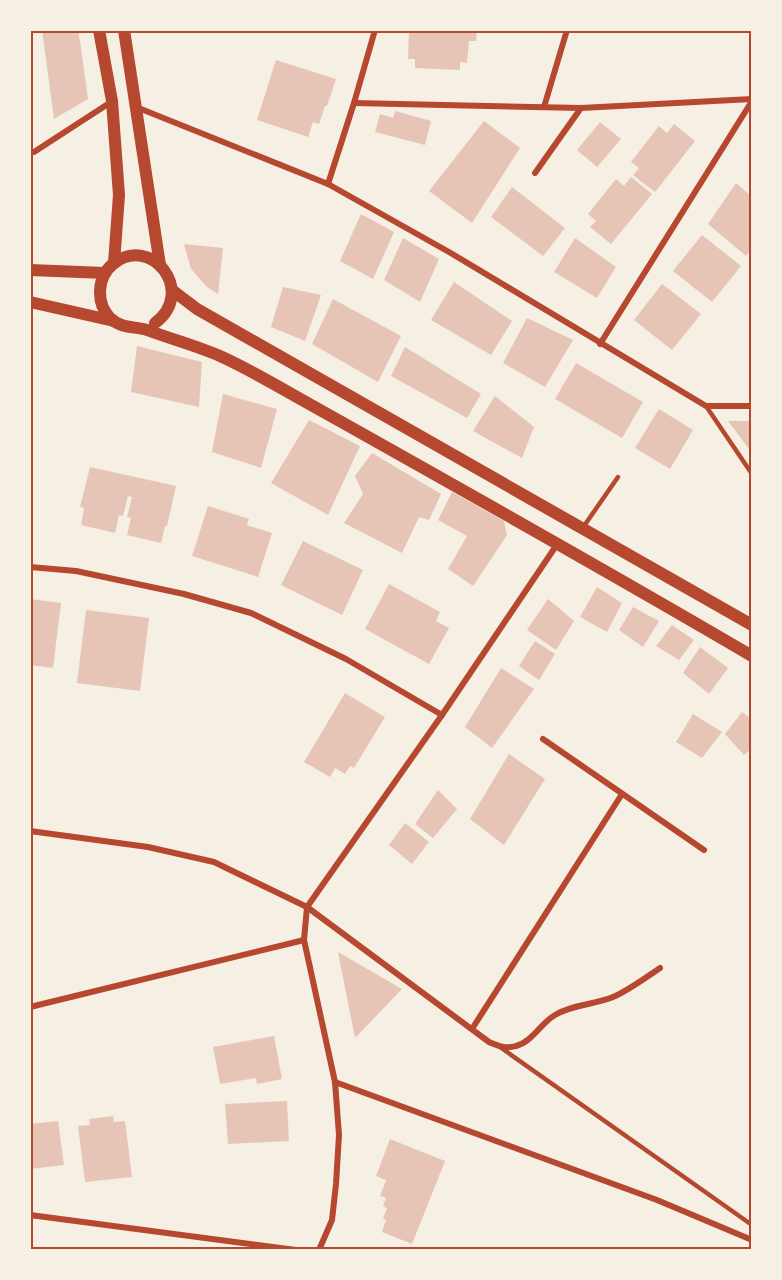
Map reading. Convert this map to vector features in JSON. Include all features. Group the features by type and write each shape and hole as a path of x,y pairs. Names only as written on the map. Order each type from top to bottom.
{"main road":[{"path":"99,30 112,101 119,195 114,263"},
{"path":"124,30 160,265 170,281 172,290 172,298 166,312 155,323"},
{"path":"160,265 149,258 137,256 126,257 114,263 105,273 100,287 101,303 109,316 127,327 141,328 220,356 558,542 752,656"},
{"path":"30,270 105,273"},
{"path":"172,290 197,309 752,625"},
{"path":"30,302 115,321"}],"street":[{"path":"328,184 375,30"},
{"path":"544,107 567,30"},
{"path":"354,103 581,108 752,100"},
{"path":"600,344 752,100"},
{"path":"30,152 34,152 112,101"},
{"path":"136,107 328,184 449,252 706,406 752,406"},
{"path":"536,173 581,108"},
{"path":"320,1250 332,1220 339,1135 335,1082 304,940 307,907 442,715 558,542"},
{"path":"30,567 76,571 184,594 251,613 346,658 442,715"},
{"path":"543,739 704,850"},
{"path":"472,1029 622,794"},
{"path":"30,831 148,847 214,862 307,907 498,1046 507,1047 525,1042 545,1022 557,1014 570,1008 615,996 660,968"},
{"path":"30,1007 304,940"},
{"path":"335,1082 657,1200 752,1240"},
{"path":"30,1215 296,1250"}],"lane":[{"path":"706,406 752,474"},
{"path":"582,529 618,477"},
{"path":"498,1046 752,1225"}],"building":[{"path":"42,30 78,30 88,99 54,119"},
{"path":"409,30 477,30 476,41 469,41 467,63 460,62 460,70 415,68 415,59 408,59"},
{"path":"276,60 336,79 319,124 313,122 308,137 257,120"},
{"path":"395,111 431,121 425,145 375,132 380,114 393,118"},
{"path":"484,121 520,148 472,223 429,191"},
{"path":"600,122 621,139 597,167 577,150"},
{"path":"674,124 695,141 655,192 633,175 639,168 631,162 659,126 667,133"},
{"path":"631,177 652,194 611,244 590,227 596,221 588,214 616,179 624,186"},
{"path":"736,183 752,197 752,248 746,256 708,224"},
{"path":"512,187 565,228 543,256 491,217"},
{"path":"361,214 394,232 373,279 340,261"},
{"path":"702,235 741,266 712,302 673,271"},
{"path":"403,238 439,259 420,302 384,280"},
{"path":"575,238 616,267 597,298 554,272"},
{"path":"184,244 223,248 218,294 207,287 191,269"},
{"path":"454,282 512,321 491,355 431,320"},
{"path":"662,284 701,314 672,350 634,320"},
{"path":"283,287 321,295 305,341 271,327"},
{"path":"333,299 401,336 378,382 312,344"},
{"path":"527,318 573,340 545,387 503,363"},
{"path":"137,346 202,362 199,407 131,392"},
{"path":"405,347 481,394 467,418 391,376"},
{"path":"576,363 643,402 622,438 555,399"},
{"path":"223,394 277,409 261,468 212,452"},
{"path":"495,396 534,427 522,458 473,431"},
{"path":"659,409 693,430 670,469 635,448"},
{"path":"309,420 360,446 328,515 271,483"},
{"path":"728,421 752,421 752,453"},
{"path":"372,453 441,494 429,520 419,517 402,553 344,523 363,494 355,476"},
{"path":"90,467 176,486 161,543 127,535 131,518 127,517 132,497 128,496 123,516 119,515 115,533 81,525 84,508 80,507"},
{"path":"452,492 504,521 507,535 473,586 448,569 467,536 438,520"},
{"path":"208,506 249,519 247,525 272,533 258,577 192,556"},
{"path":"303,541 363,570 342,615 281,585"},
{"path":"389,584 440,612 436,621 449,628 429,664 365,629"},
{"path":"597,587 622,603 607,632 580,617"},
{"path":"30,599 61,603 53,668 30,665"},
{"path":"548,599 574,621 556,650 527,630"},
{"path":"633,607 659,621 643,647 619,630"},
{"path":"86,610 149,618 140,691 77,683"},
{"path":"672,625 694,640 679,660 656,646"},
{"path":"535,641 555,654 539,680 519,666"},
{"path":"700,647 728,668 709,694 683,673"},
{"path":"501,668 534,689 492,748 465,727"},
{"path":"345,693 385,717 354,768 350,766 345,774 335,768 330,777 304,762"},
{"path":"742,712 752,720 752,748 744,755 725,734"},
{"path":"693,714 722,732 702,758 676,742"},
{"path":"509,754 545,779 504,845 470,819"},
{"path":"438,790 457,809 433,838 415,824"},
{"path":"405,823 429,842 412,864 389,845"},
{"path":"338,952 402,989 355,1038"},
{"path":"274,1036 282,1079 257,1084 256,1078 220,1084 213,1047"},
{"path":"287,1101 289,1141 228,1144 225,1104"},
{"path":"113,1116 114,1122 125,1121 132,1177 85,1182 78,1126 90,1125 89,1119"},
{"path":"58,1121 64,1165 30,1169 30,1124"},
{"path":"390,1139 445,1161 412,1244 382,1232 387,1208 383,1206 386,1198 380,1196 386,1180 376,1176"}]}
